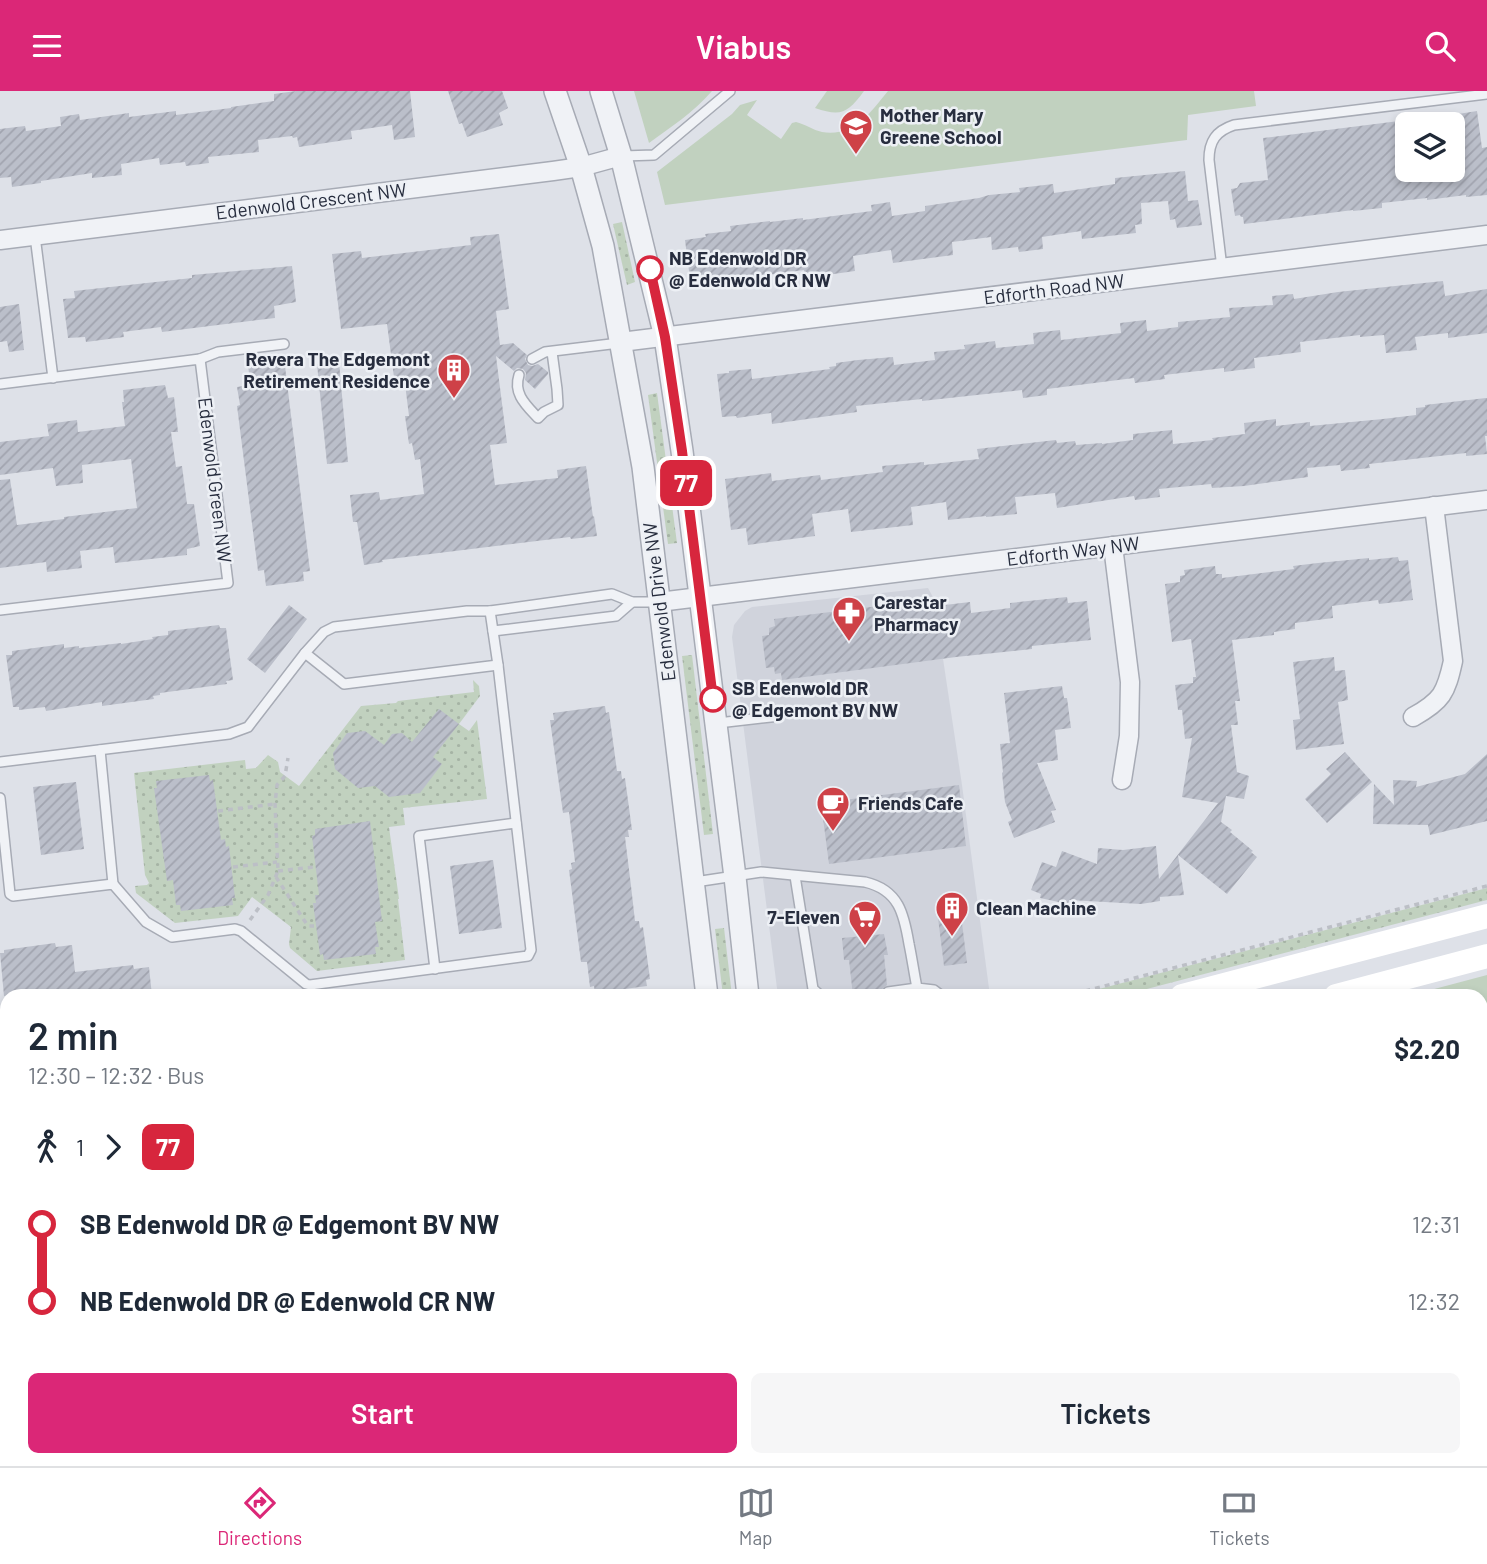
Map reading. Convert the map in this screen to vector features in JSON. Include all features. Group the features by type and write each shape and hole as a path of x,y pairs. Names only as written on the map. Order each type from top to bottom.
{"main road":[{"path":"1209,989 1487,916"},
{"path":"1362,989 1487,955"}],"street":[{"name":"Edenwold Drive NW","path":"555,91 581,167 603,246 643,467 706,989"},
{"path":"601,91 621,156 665,337 682,451 747,989"},
{"name":"Edenwold Crescent NW","path":"0,240 581,167 621,156"},
{"name":"Edforth Road NW","path":"621,342 1487,235"},
{"name":"Edforth Way NW","path":"659,602 1487,500"},
{"path":"1413,717 1432,706 1442,694 1449,681 1453,661 1434,506"},
{"path":"1113,546 1130,682 1129,736 1122,780"}],"lane":[{"path":"621,156 654,155 730,91"},
{"path":"1222,268 1209,149 1213,139 1224,128 1487,94"},
{"path":"35,236 53,378"},
{"path":"532,359 537,355 552,352 621,342"},
{"path":"0,384 200,359 218,352 284,344"},
{"path":"519,375 519,396 538,418 558,405 552,352"},
{"name":"Edenwold Green NW","path":"0,610 228,583 200,359"},
{"path":"0,762 229,734 248,727 305,653 324,632 334,627 467,611 490,611 611,594 632,602 659,602"},
{"path":"493,631 616,616 632,602"},
{"path":"100,750 113,884 146,922 172,937 235,929 241,931 310,985 526,956 531,953 490,611"},
{"path":"305,653 344,684 498,665"},
{"path":"716,723 780,716"},
{"path":"0,798 11,896 113,884"},
{"path":"435,969 419,836 516,823"},
{"path":"693,882 761,872 878,885 897,903 904,914 917,988"},
{"path":"795,876 813,989"},
{"path":"910,989 930,989"}],"path":[{"path":"241,931 262,905 278,871 275,804 278,785 285,776 288,758"},
{"path":"218,811 275,804"},
{"path":"233,867 277,862"},
{"path":"278,871 314,867"},
{"path":"276,877 303,921 308,926 314,926"},
{"path":"1093,989 1487,886"}],"shaded area":[{"path":"928,588 934,599 989,989 777,989 732,637 734,625 745,611 752,607"}],"green space":[{"path":"634,91 712,91 690,112 649,143"},
{"path":"827,91 864,91 848,108 831,112 815,108"},
{"name":"Mother Mary Greene School","path":"888,91 1254,91 1256,106 1188,115 1187,140 665,205 657,172 740,105 757,100 747,115 781,139 792,123 796,122 822,132 833,133 852,127 868,115"},
{"path":"622,222 635,282 627,285 613,224"},
{"path":"657,393 677,543 668,544 648,395"},
{"path":"692,655 713,834 704,835 682,656"},
{"path":"473,680 479,686 480,696 459,724 469,731 477,720 487,799 403,808 405,825 389,827 405,960 317,971 290,948 291,927 252,897 238,916 175,923 136,893 135,886 149,883 145,875 134,773 245,760 246,769 256,768 268,755 278,762 280,772 299,786 361,706 474,692"},
{"path":"1487,888 1487,900 1147,989 1099,989"},
{"path":"724,928 731,989 722,989 715,929"},
{"path":"1487,975 1487,989 1434,989"}],"building":[{"path":"296,91 410,91 415,137 394,140 392,125 351,131 352,139 299,147 297,137 292,136 258,140 259,152 208,157 209,163 160,165 159,158 121,164 122,175 92,178 92,173 12,187 11,177 0,178 0,129 25,126 26,131 61,126 60,117 79,114 80,120 129,113 129,117 176,111 176,115 231,108 274,101 274,94"},
{"path":"448,91 502,91 508,108 499,113 503,125 467,137 462,123 459,124"},
{"path":"1477,111 1482,148 1487,147 1487,195 1382,203 1382,208 1244,224 1243,217 1235,216 1231,189 1237,188 1240,183 1268,180 1263,138 1395,122 1395,182 1465,182 1465,113"},
{"path":"1185,171 1188,201 1198,200 1202,225 1177,228 1175,219 1170,220 1168,201 1141,203 1142,224 1135,225 1136,233 1082,239 1081,231 1042,237 1043,249 1019,252 1018,247 992,250 991,237 952,242 953,255 893,263 891,250 853,256 855,271 805,278 804,270 760,276 760,281 738,284 738,281 708,285 707,277 690,279 685,240 731,231 730,226 872,211 871,205 890,202 892,216 925,211 925,206 1020,192 1019,188 1053,184 1054,193 1115,184 1115,178"},
{"name":"Revera The Edgemont Retirement Residence","path":"499,234 509,309 496,311 500,345 513,343 527,355 525,359 528,365 538,364 548,374 535,389 525,380 526,373 523,369 517,368 514,371 496,356 507,443 490,445 495,485 558,478 557,470 586,466 597,536 382,560 383,562 364,565 357,522 353,522 350,495 379,492 380,500 424,494 420,459 415,460 412,443 409,444 405,416 409,416 405,384 395,385 387,324 341,329 332,254 361,251 362,258 471,245 470,237"},
{"path":"292,266 296,302 274,306 275,318 162,332 161,327 123,332 124,337 86,342 85,337 68,338 63,299 75,298 74,291 192,278 192,275"},
{"path":"1443,281 1445,296 1487,289 1487,333 1448,338 1448,333 1415,337 1417,350 1386,353 1384,335 1300,342 1301,352 1254,358 1255,368 1224,372 1224,368 1164,375 1165,379 1135,383 1134,378 1047,389 1047,395 1023,398 1022,390 922,399 856,406 857,412 772,424 771,413 737,418 722,417 717,374 729,371 751,369 752,379 830,369 829,367 836,366 836,363 858,360 893,357 894,365 935,360 934,352 965,349 964,345 995,341 996,348 1034,344 1033,333 1060,330 1061,340 1121,333 1120,323 1146,320 1147,331 1178,327 1178,322 1230,317 1229,308 1273,305 1272,296 1293,294 1294,299"},
{"path":"19,304 24,350 9,352 7,341 0,342 0,307"},
{"path":"284,358 310,571 303,572 304,581 266,586 264,570 258,571 237,406 240,405 237,387 250,385 248,363"},
{"path":"339,362 348,462 327,464 317,364"},
{"path":"165,385 168,398 174,397 178,432 171,432 176,467 182,466 187,504 194,504 200,546 187,549 187,555 115,563 113,547 80,551 82,568 47,572 46,562 0,568 0,480 10,479 17,525 137,508 131,459 82,465 83,483 56,486 53,468 0,475 0,442 49,436 47,424 77,420 78,432 125,426 123,390"},
{"path":"1487,398 1487,454 1466,456 1466,453 1369,464 1370,468 1341,471 1340,465 1307,468 1308,477 1244,486 1212,488 1211,484 1159,489 1160,497 1135,500 1134,496 1057,508 1055,493 1015,497 1017,514 986,517 948,520 946,502 911,507 913,525 851,532 848,509 812,514 815,536 748,545 746,528 731,530 725,479 771,473 772,481 820,475 821,480 883,472 882,466 979,459 977,449 1056,440 1057,443 1075,441 1076,445 1102,444 1133,440 1133,434 1172,430 1173,444 1213,440 1212,438 1245,434 1244,423 1276,419 1276,426 1310,422 1310,426 1383,419 1416,415 1416,408 1425,405"},
{"path":"1398,557 1399,561 1408,560 1413,600 1379,604 1378,600 1332,606 1333,618 1295,623 1295,629 1274,632 1274,635 1232,640 1240,701 1235,701 1238,725 1231,725 1237,772 1249,776 1244,799 1226,796 1221,822 1257,857 1227,894 1178,855 1184,895 1160,897 1160,901 1141,904 1069,900 1068,904 1040,898 1041,894 1031,890 1042,862 1056,867 1062,851 1097,864 1098,848 1123,850 1156,846 1159,879 1218,803 1182,797 1192,738 1185,739 1182,710 1178,710 1175,685 1193,683 1193,677 1196,677 1191,639 1172,642 1165,584 1180,582 1180,576 1185,575 1184,570 1215,566 1216,574 1222,574 1222,578 1294,569 1293,566 1318,563"},
{"path":"1067,597 1068,603 1087,601 1091,640 782,680 781,673 775,674 774,667 766,668 762,636 769,635 769,628 775,626 774,619 927,600 928,607 970,602 971,613 1010,608 1010,603"},
{"path":"289,605 307,619 265,673 247,659"},
{"path":"219,625 220,628 226,628 233,680 226,681 227,684 160,693 153,696 154,699 102,706 102,702 46,711 45,707 19,710 19,707 13,707 6,655 12,655 12,651 64,644 64,648 79,648 121,644 168,635 168,631"},
{"path":"1334,657 1335,671 1345,670 1348,700 1338,702 1344,744 1296,750 1293,720 1300,719 1293,662"},
{"path":"1062,686 1064,698 1067,698 1071,728 1055,730 1058,760 1037,763 1056,810 1051,811 1055,822 1014,838 1008,822 1012,820 1005,802 1000,744 1010,743 1004,693"},
{"path":"605,706 606,713 609,712 617,771 621,771 622,779 625,778 632,830 628,830 629,837 625,837 635,921 639,921 640,928 643,927 650,979 646,980 647,986 594,989 594,986 590,987 587,962 581,962 569,870 572,869 571,863 575,862 569,812 563,813 550,720 554,720 553,713"},
{"path":"439,709 459,724 433,757 442,764 420,793 389,797 375,786 358,788 335,769 333,753 347,733 365,731 384,745 392,734 402,733 412,742"},
{"path":"1345,752 1372,782 1327,823 1305,799 1331,774 1326,769"},
{"path":"1487,754 1487,821 1430,835 1428,825 1373,824 1374,784 1394,805 1393,780 1417,781 1416,787 1465,774"},
{"path":"209,775 210,781 213,780 221,840 225,839 226,847 229,846 235,898 232,898 233,905 181,911 180,905 176,905 173,880 167,881 154,788 157,788 156,781"},
{"path":"76,782 84,849 41,855 33,787"},
{"path":"959,785 966,846 829,864 821,803"},
{"path":"370,821 382,921 375,922 379,947 375,947 376,954 324,960 323,954 320,955 313,903 316,903 315,895 319,895 312,836 315,835 315,829"},
{"path":"493,860 502,928 459,934 450,866"},
{"name":"Clean Machine","path":"961,915 967,963 944,966 938,918"},
{"path":"884,934 888,955 884,955 887,985 882,989 852,989 849,960 844,960 842,938"},
{"path":"55,943 56,947 72,945 75,972 133,965 134,969 149,967 151,989 3,989 0,953 4,953 4,950"}],"bus line":[{"name":"77","path":"650,269 665,337 682,451 713,699"}],"place":[{"name":"Mother Mary Greene School","path":"856,156"},
{"name":"NB Edenwold DR @ Edenwold CR NW","path":"650,269"},
{"name":"Revera The Edgemont Retirement Residence","path":"454,400"},
{"name":"Carestar Pharmacy","path":"849,643"},
{"name":"SB Edenwold DR @ Edgemont BV NW","path":"713,699"},
{"name":"Friends Cafe","path":"833,833"},
{"name":"Clean Machine","path":"952,938"},
{"name":"7-Eleven","path":"865,947"}]}
